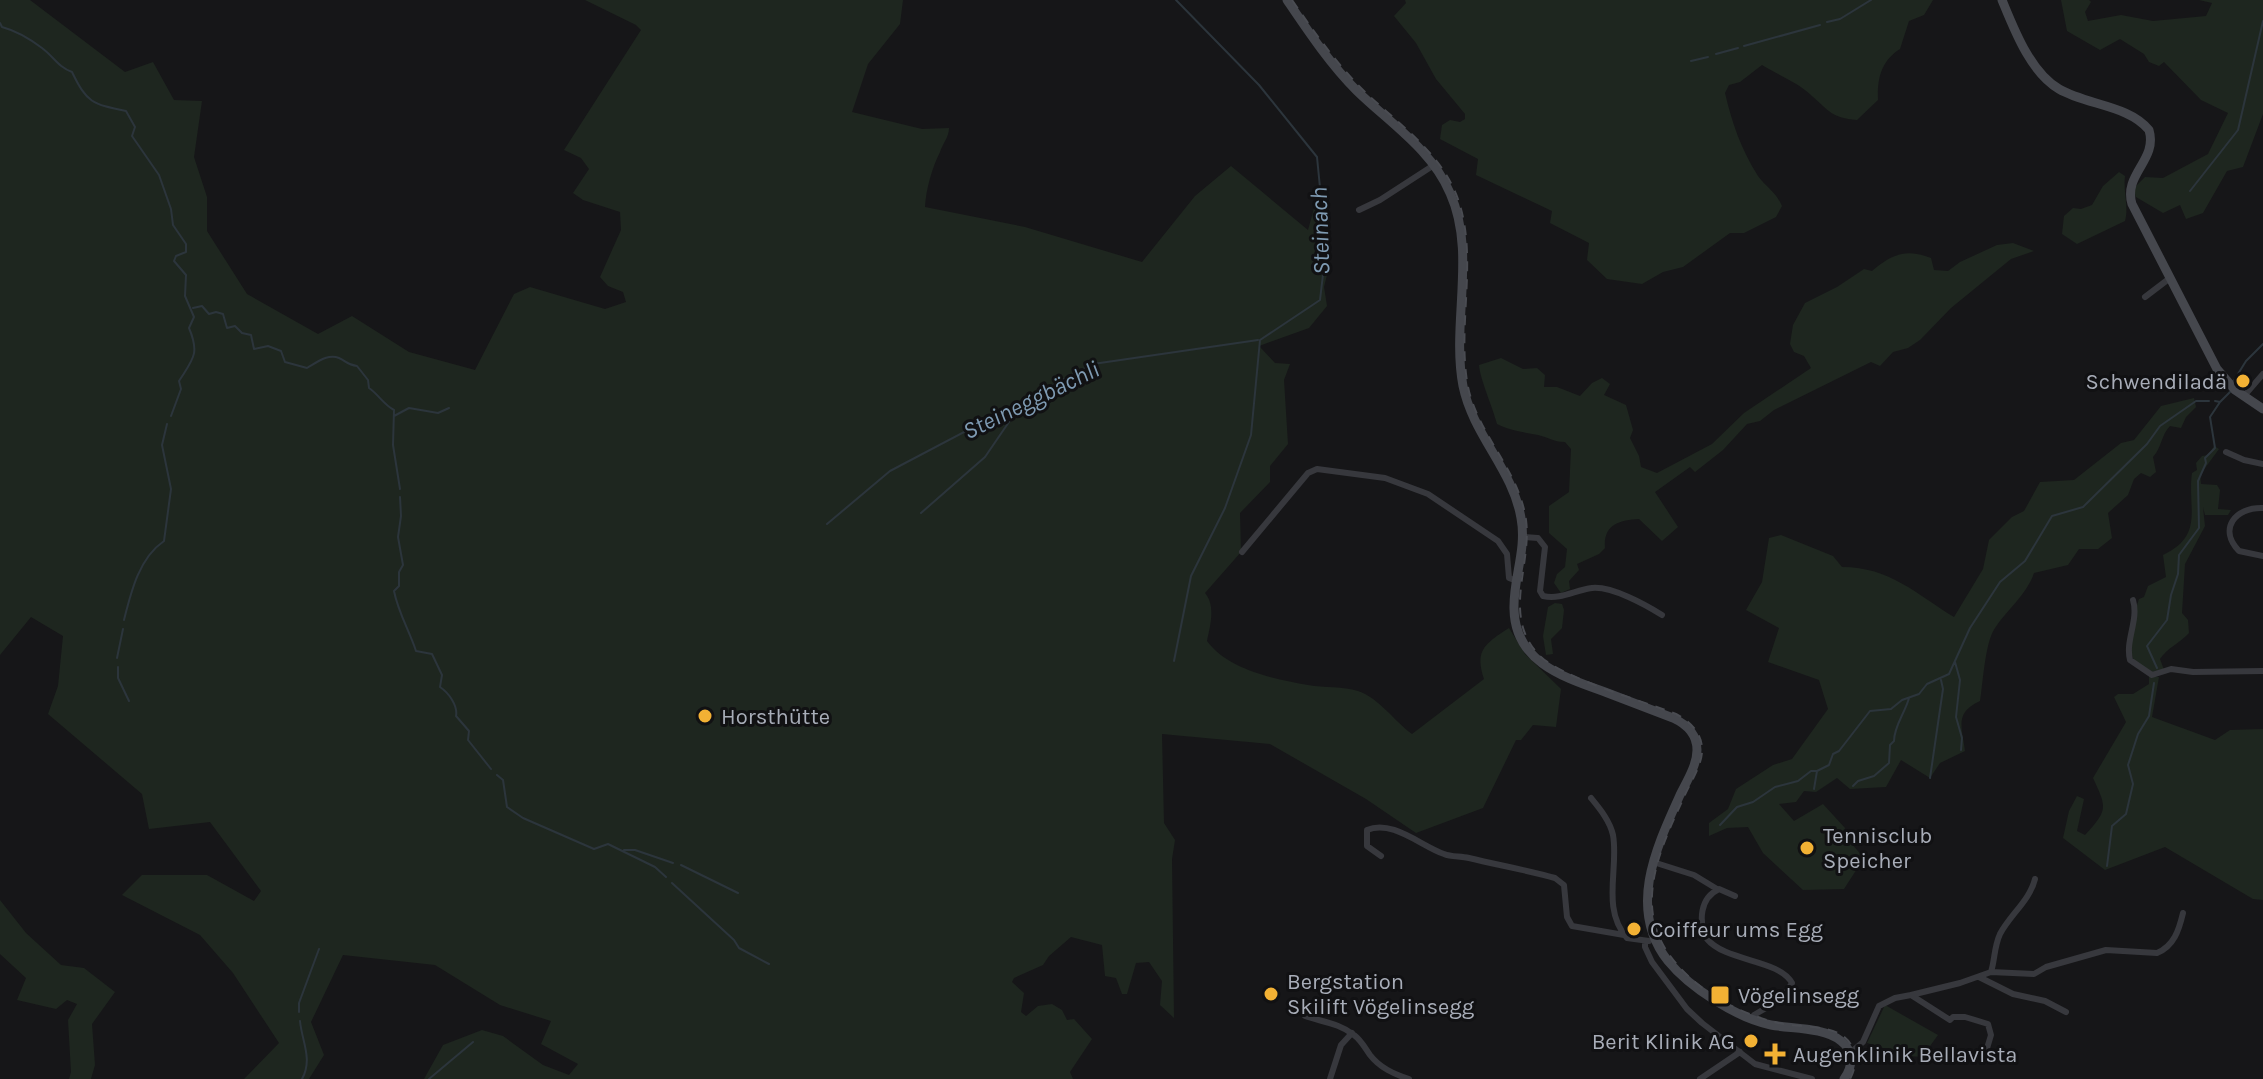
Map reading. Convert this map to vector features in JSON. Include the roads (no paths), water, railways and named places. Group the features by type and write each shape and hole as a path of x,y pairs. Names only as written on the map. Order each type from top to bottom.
{"main road":[{"path":"1287,0 1344,76 1434,165 1451,193 1460,231 1463,386 1475,422 1515,494 1523,537 1515,619 1523,642 1534,658 1555,673 1680,721 1694,736 1697,748 1695,764 1664,830 1653,862 1647,895 1650,941 1685,978 1727,1007 1752,1019 1830,1035 1843,1042 1850,1053 1850,1069 1844,1079"},
{"path":"2002,0 2023,44 2053,85 2132,116 2149,130 2150,149 2134,176 2130,196 2217,369 2235,389 2263,409"}],"street":[{"path":"1359,210 1434,165"},
{"path":"2145,297 2170,278"},
{"path":"2235,389 2263,374"},
{"path":"2226,452 2263,464"},
{"path":"1242,552 1308,473 1317,469 1385,478 1428,494 1498,541 1507,554 1509,578 1517,581"},
{"path":"2263,508 2240,512 2233,521 2230,534 2239,551 2263,556"},
{"path":"1523,537 1538,538 1544,544 1546,557 1540,591 1543,596 1563,596 1598,588 1643,603 1662,615"},
{"path":"2133,600 2136,609 2128,654 2135,666 2152,675 2171,669 2193,672 2263,671"},
{"path":"1591,798 1606,819 1613,836 1611,888 1619,927 1631,940 1650,941"},
{"path":"1381,856 1367,846 1367,830 1372,828 1408,837 1443,854 1555,878 1564,885 1567,917 1572,926 1624,935"},
{"path":"1653,862 1694,875 1735,896"},
{"path":"1991,972 1994,950 2000,936 2010,917 2032,891 2035,879"},
{"path":"1717,889 1708,895 1703,909 1702,924 1707,939 1723,951 1781,972 1792,983 1783,998 1752,1019"},
{"path":"1850,1053 1863,1042 1879,1006 1895,998 1991,972 2034,974 2106,950 2157,953 2174,939 2183,913"},
{"path":"1650,941 1645,947 1652,962 1687,1009 1755,1064 1812,1079"},
{"path":"1979,977 2013,994 2045,1001 2066,1012"},
{"path":"1911,995 1950,1020 1965,1017 1988,1024 1991,1035 1985,1055 1999,1060"},
{"path":"1305,1016 1334,1023 1352,1033 1383,1068 1409,1079"},
{"path":"1330,1079 1341,1045 1352,1033"},
{"path":"1700,1079 1740,1052"}],"waterway":[{"name":"Steinach","path":"1174,661 1191,576 1225,508 1251,435 1260,340 1320,300 1326,249 1317,157 1259,85 1176,0"},
{"path":"1827,22 1840,19 1871,0"},
{"path":"2190,191 2238,130 2263,21"},
{"path":"0,23 2,27 33,41 72,72 92,100 126,111 135,127 132,136 159,175 173,225 186,244 186,252 176,256 174,261 186,275 185,296 194,317 189,328 194,344 193,356 179,381 181,389 171,416"},
{"path":"1744,46 1820,25"},
{"path":"1716,54 1738,48"},
{"path":"1691,61 1708,57"},
{"path":"193,308 202,306 209,314 223,314 227,328 235,326 242,333 251,335 254,349 268,346 281,351 285,362 307,368 322,359 335,357 357,366 368,380 369,388 394,410 393,445 400,489"},
{"name":"Steineggbächli","path":"827,524 890,471 1093,364 1258,340"},
{"path":"2233,382 2246,361 2263,344"},
{"path":"2215,401 2220,402 2230,392"},
{"path":"1720,825 1737,807 1753,802 1775,787 1798,781 1811,771 1829,765 1833,754 1839,751 1870,711 1891,709 1902,700 1919,694 1927,684 1949,674 1970,628 2000,582 2025,561 2052,516 2083,507 2147,444 2160,426 2196,401 2209,401"},
{"path":"2157,668 2147,646 2167,620 2178,574 2179,555 2199,528 2198,481 2206,463 2205,458 2215,448 2210,417 2220,402"},
{"path":"921,513 985,457 1022,403"},
{"path":"394,416 409,408 438,413 449,408"},
{"path":"124,620 142,566 164,541 171,489 162,445 167,424"},
{"path":"400,497 398,537 403,565 399,572 399,586 394,591 398,606 416,651 432,654 442,675 440,687 452,700 456,716 469,731 468,740 491,769"},
{"path":"117,658 123,629"},
{"path":"1955,662 1960,680 1956,717 1962,738 1961,750"},
{"path":"118,667 118,678 129,701"},
{"path":"1930,778 1943,689 1941,680"},
{"path":"2107,866 2112,826 2126,814 2133,784 2128,765 2138,734 2149,716 2154,683"},
{"path":"1853,786 1874,776 1889,763 1890,745 1909,698"},
{"path":"1814,789 1817,771"},
{"path":"497,775 503,780 507,807 523,818 594,849 608,844 655,867 666,877"},
{"path":"624,850 635,850 673,863"},
{"path":"681,865 738,893"},
{"path":"672,883 739,948 769,964"},
{"path":"299,1012 299,1003 319,949"},
{"path":"300,1021 307,1057 302,1079"},
{"path":"429,1079 473,1042"}],"railway":[{"path":"1292,0 1353,80 1439,164 1456,194 1466,241 1464,339 1468,387 1480,421 1522,502 1527,537 1520,606 1527,639 1538,654 1564,672 1676,714 1698,734 1702,752 1700,763 1667,836 1654,877 1653,918 1659,938 1682,970 1724,1002 1773,1022 1824,1029 1843,1036 1855,1056 1850,1079"}],"place":[{"name":"Schwendiladä","path":"2243,381"},
{"name":"Horsthütte","path":"705,716"},
{"name":"Tennisclub Speicher","path":"1807,848"},
{"name":"Coiffeur ums Egg","path":"1634,929"},
{"name":"Bergstation Skilift Vögelinsegg","path":"1271,994"},
{"name":"Vögelinsegg","path":"1720,995"},
{"name":"Berit Klinik AG","path":"1751,1041"},
{"name":"Augenklinik Bellavista","path":"1775,1054"}]}
